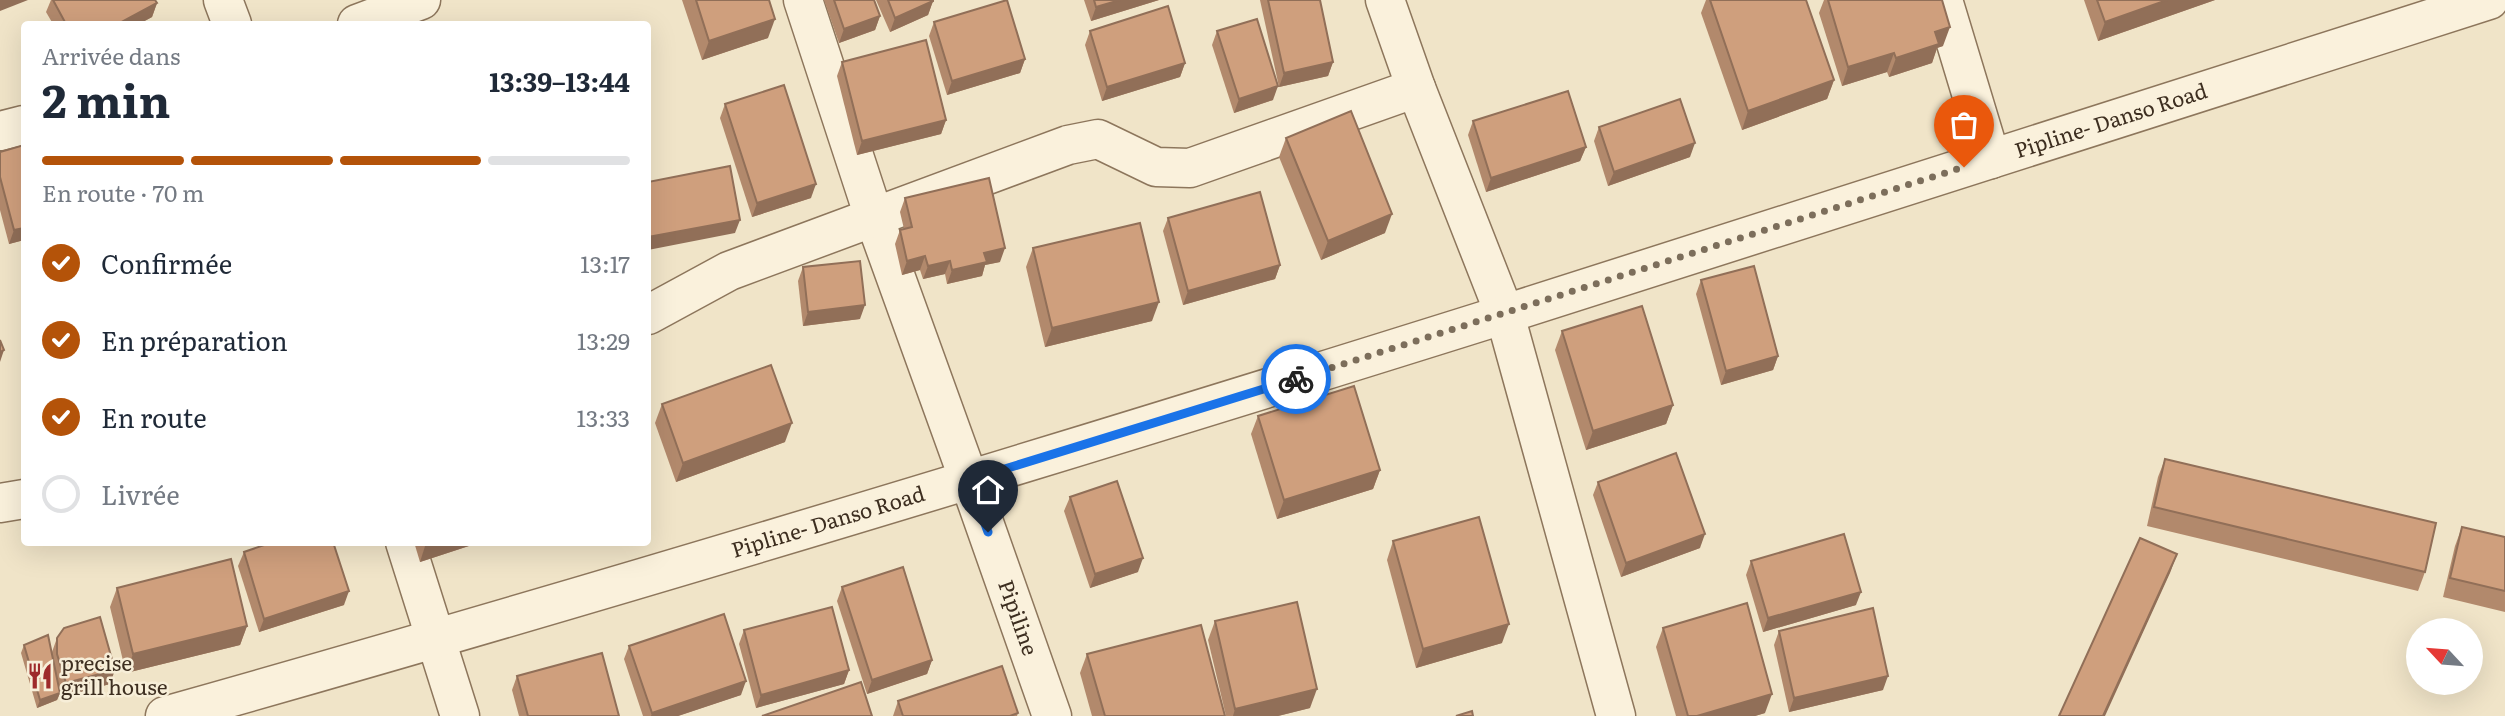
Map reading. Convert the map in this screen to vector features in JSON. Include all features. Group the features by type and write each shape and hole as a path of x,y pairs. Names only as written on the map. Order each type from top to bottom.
{"street":[{"path":"223,0 231,21"},
{"path":"365,21 421,0"},
{"name":"Pipiline","path":"803,0 874,217 1052,716"},
{"path":"1385,0 1416,88 1505,315 1616,716"},
{"path":"1943,0 1990,159"},
{"name":"Pipline- Danso Road","path":"165,716 437,639 969,480 1505,315 2489,0"},
{"path":"651,313 729,271 1068,145 1098,139 1156,167 1190,168 1416,88"},
{"path":"0,131 21,126"},
{"path":"0,503 21,500"},
{"path":"406,546 460,716"}],"building":[{"path":"53,0 155,0 157,3 124,21 64,21"},
{"path":"696,0 769,0 775,19 709,41"},
{"path":"834,0 874,0 880,16 844,29"},
{"path":"888,0 933,0 933,1 895,18"},
{"path":"1007,0 1025,59 952,81 934,22"},
{"path":"1094,0 1120,0 1096,7"},
{"path":"1268,0 1320,0 1333,62 1284,73"},
{"path":"1710,0 1806,0 1834,80 1748,111"},
{"path":"1828,0 1942,0 1950,27 1935,32 1939,44 1896,58 1894,53 1848,67"},
{"path":"2097,0 2167,0 2105,22"},
{"path":"1168,6 1185,63 1107,87 1090,31"},
{"path":"1257,19 1278,86 1239,99 1217,31"},
{"path":"926,40 946,120 862,141 842,62"},
{"path":"784,85 816,184 757,203 725,104"},
{"path":"1568,91 1586,147 1491,178 1473,121"},
{"path":"1680,99 1695,143 1614,172 1599,127"},
{"path":"1351,111 1392,214 1328,241 1286,138"},
{"path":"21,146 21,229 14,230 0,177 0,152"},
{"path":"730,166 740,220 651,236 651,181"},
{"path":"989,178 1005,248 984,253 987,262 952,270 950,261 928,266 925,256 907,261 900,230 912,227 905,198"},
{"path":"1260,192 1280,265 1188,291 1168,218"},
{"path":"1140,223 1159,302 1052,328 1033,248"},
{"path":"860,261 865,305 808,312 803,267"},
{"path":"1754,266 1778,356 1726,371 1701,280"},
{"path":"1642,306 1673,405 1593,431 1562,331"},
{"path":"771,365 792,423 683,463 662,404"},
{"path":"1354,386 1380,470 1284,500 1258,416"},
{"path":"1676,453 1705,534 1626,563 1598,482"},
{"path":"2165,459 2436,523 2425,572 2154,507"},
{"path":"1117,481 1143,558 1095,574 1070,497"},
{"path":"1479,517 1509,624 1423,649 1393,541"},
{"path":"2462,527 2505,537 2505,591 2450,578"},
{"path":"1844,534 1861,592 1768,618 1751,561"},
{"path":"2140,538 2177,554 2103,716 2059,716"},
{"path":"261,546 334,546 349,591 264,619 244,552"},
{"path":"231,559 247,626 133,654 117,588"},
{"path":"903,567 932,660 872,680 842,587"},
{"path":"1297,602 1317,689 1235,709 1215,621"},
{"path":"1747,603 1772,694 1697,716 1688,716 1663,628"},
{"path":"832,607 849,670 761,695 744,630"},
{"path":"1873,608 1888,676 1794,698 1779,631"},
{"path":"724,614 746,681 652,713 629,646"},
{"path":"100,617 115,670 66,683 57,654 57,638 64,628"},
{"path":"1201,625 1225,716 1105,716 1087,654"},
{"name":"precise grill house","path":"48,635 60,693 40,700 24,645"},
{"path":"602,653 619,716 528,716 517,676"},
{"path":"1002,666 1018,713 1010,716 903,716 898,701"},
{"path":"861,682 872,716 762,716"},
{"path":"1472,711 1473,716 1456,716"}],"way so far":[{"path":"1296,379 1530,307 1964,167"}],"place":[{"name":"precise grill house","path":"40,676"}],"route":[{"path":"988,532 969,480 1296,379"}]}
